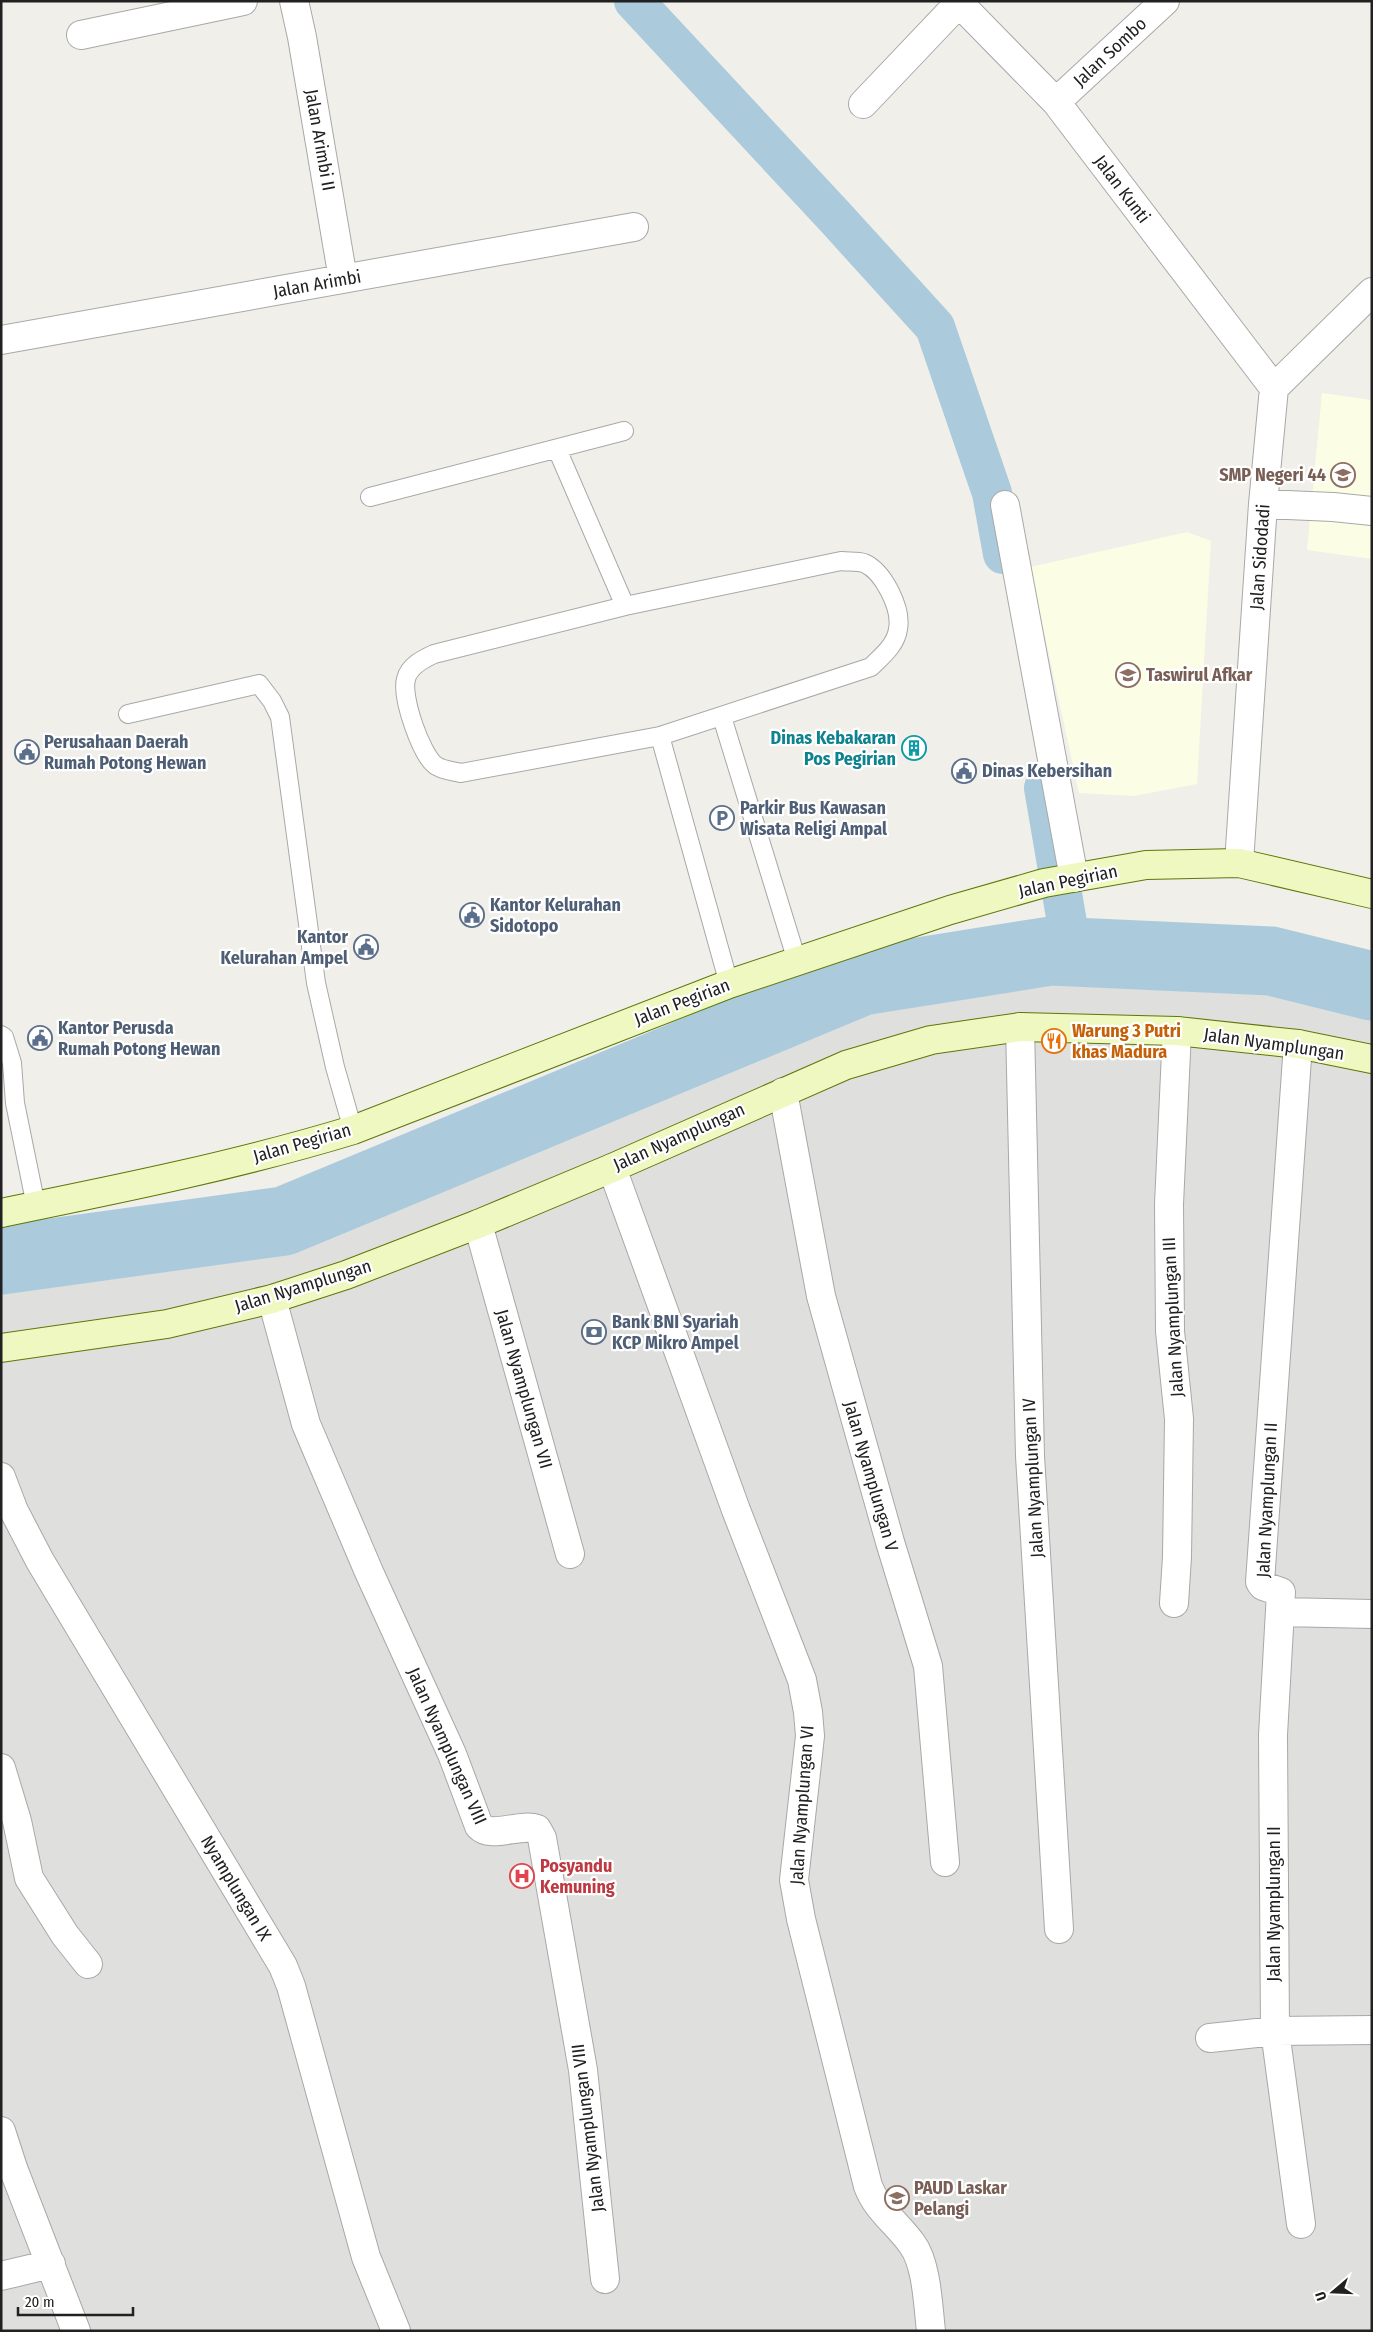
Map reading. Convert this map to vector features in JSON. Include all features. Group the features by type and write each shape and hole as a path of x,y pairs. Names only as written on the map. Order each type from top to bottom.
{"main road":[{"name":"Jalan Pegirian","path":"1,1213 116,1190 289,1149 353,1130 729,984 950,910 1063,880 1146,865 1239,863 1372,894"},
{"name":"Jalan Nyamplungan","path":"1,1348 167,1324 272,1299 346,1275 478,1224 612,1168 846,1064 931,1040 1020,1027 1177,1031 1298,1044 1372,1059"}],"street":[{"path":"81,35 243,1"},
{"name":"Jalan Arimbi II","path":"294,1 302,37 343,279"},
{"name":"Jalan Sombo","path":"1056,102 1164,1"},
{"path":"863,104 958,2"},
{"name":"Jalan Kunti","path":"958,2 1056,102 1274,388"},
{"name":"Jalan Arimbi","path":"1,340 634,227"},
{"path":"1274,388 1372,292"},
{"name":"Jalan Sidodadi","path":"1239,863 1263,504 1274,388"},
{"path":"1005,504 1063,880"},
{"path":"1263,504 1333,506 1372,511"},
{"name":"Jalan Nyamplungan IV","path":"1020,1027 1030,1456 1059,1929"},
{"name":"Jalan Nyamplungan III","path":"1174,1603 1177,1556 1179,1419 1170,1331 1168,1204 1177,1031"},
{"name":"Jalan Nyamplungan II","path":"1298,1044 1260,1582 1263,1586 1281,1592 1282,1612 1273,1735 1275,2031 1301,2224"},
{"name":"Jalan Nyamplungan V","path":"782,1092 821,1296 890,1542 928,1666 946,1862"},
{"name":"Jalan Nyamplungan VI","path":"612,1168 736,1510 802,1680 810,1736 794,1880 801,1919 868,2186 878,2206 912,2244 919,2256 926,2286 931,2331"},
{"name":"Jalan Nyamplungan VII","path":"478,1224 570,1554"},
{"name":"Jalan Nyamplungan VIII","path":"272,1299 306,1424 369,1572 452,1754 479,1826 484,1831 491,1832 530,1826 537,1829 542,1838 583,2070 605,2279"},
{"name":"Nyamplungan IX","path":"1,1477 14,1511 40,1561 284,1966 366,2257 396,2331"},
{"path":"1282,1612 1372,1614"},
{"path":"1,1768 17,1821 29,1878 65,1936 88,1964"},
{"path":"1210,2038 1275,2031 1372,2030"},
{"path":"1,2131 13,2168 76,2331"},
{"path":"1,2276 51,2264"}],"lane":[{"path":"370,497 624,430"},
{"path":"557,449 625,606"},
{"path":"841,561 863,563 879,572 897,606 898,629 889,650 871,667 722,718 660,736 461,773 436,766 423,750 407,702 406,679 416,664 434,654 625,606 841,561"},
{"path":"128,714 259,684 272,701 280,717 316,983 335,1067 353,1130"},
{"path":"722,718 797,961"},
{"path":"660,736 729,984"},
{"path":"1,1035 4,1037 12,1063 15,1103 36,1206"}],"shaded area":[{"name":"SMP Negeri 44","path":"1322,393 1372,400 1372,559 1307,550"},
{"name":"Taswirul Afkar","path":"1187,532 1211,541 1197,784 1134,796 1079,793 1030,567"},
{"path":"1189,930 1372,988 1372,2331 1,2331 1,1278 191,1260 704,1011"}],"waterway":[{"path":"634,1 935,327 992,493 1003,554"},
{"path":"1044,788 1072,952"},
{"path":"1,1260 284,1221 862,981 1051,951 1271,961 1372,986"}],"place":[{"name":"SMP Negeri 44","path":"1343,475"},
{"name":"Taswirul Afkar","path":"1128,675"},
{"name":"Dinas Kebakaran Pos Pegirian","path":"914,748"},
{"name":"Perusahaan Daerah Rumah Potong Hewan","path":"27,752"},
{"name":"Dinas Kebersihan","path":"964,771"},
{"name":"Parkir Bus Kawasan Wisata Religi Ampal","path":"722,818"},
{"name":"Kantor Kelurahan Sidotopo","path":"472,915"},
{"name":"Kantor Kelurahan Ampel","path":"366,947"},
{"name":"Kantor Perusda Rumah Potong Hewan","path":"40,1038"},
{"name":"Warung 3 Putri khas Madura","path":"1054,1041"},
{"name":"Bank BNI Syariah KCP Mikro Ampel","path":"594,1332"},
{"name":"Posyandu Kemuning","path":"522,1876"},
{"name":"PAUD Laskar Pelangi","path":"897,2198"}]}
